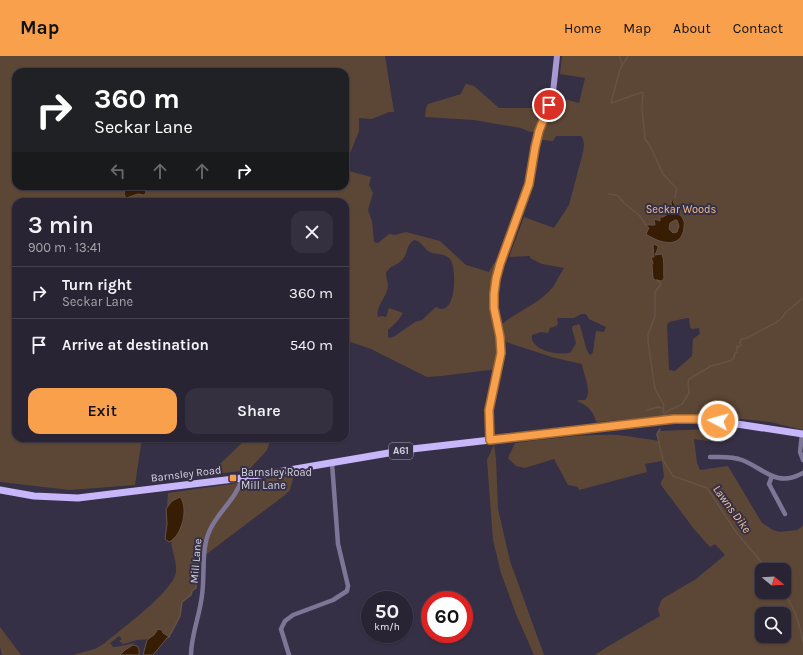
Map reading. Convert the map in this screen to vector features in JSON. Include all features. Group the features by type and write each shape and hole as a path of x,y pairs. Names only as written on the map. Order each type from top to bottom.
{"main road":[{"name":"Barnsley Road","path":"0,490 34,496 78,498 242,478 412,449 587,428 689,418 803,434"}],"street":[{"path":"490,440 489,410 501,353 500,337 494,308 496,279 529,184 538,134 553,92 557,56"},
{"path":"803,434 800,452 803,460"},
{"path":"710,457 736,458 751,464 765,474 772,476 790,478 803,473"},
{"path":"289,655 280,629 285,621 293,615 333,600 347,591 348,586 338,544 332,463"},
{"path":"772,476 769,484 785,514"},
{"name":"Mill Lane","path":"191,655 202,596 205,543 214,521 240,488 242,478"}],"green space":[{"path":"0,56 385,56 394,112 389,112 372,119 359,118 359,131 349,156 349,68 12,68 12,190 349,190 349,171 371,177 369,185 373,193 368,210 372,221 374,242 378,243 389,234 395,235 406,232 440,241 466,265 489,272 494,263 500,264 494,294 500,337 497,369 427,377 371,349 349,341 349,198 12,198 12,442 141,442 135,485 70,490 0,482","holes":["414,240 420,243 428,251 450,259 454,271 453,296 447,307 442,309 436,307 422,320 415,322 390,338 388,337 388,330 403,313 389,308 386,317 378,317 378,309 386,294 388,286 386,273 403,259 411,242"]},
{"name":"Seckar Woods","path":"562,56 803,56 803,430 770,422 694,414 596,422 590,409 577,401 585,400 588,392 582,364 555,358 506,342 502,324 535,303 547,293 553,287 564,268 542,264 530,258 530,256 509,257 524,217 554,228 569,205 583,152 583,140 581,136 556,136 553,141 542,140 553,96 579,103 585,78 560,74","holes":["581,314 586,314 589,319 606,327 604,332 596,331 593,352 591,355 585,346 579,324 573,326 572,329 576,343 571,352 560,354 553,353 535,345 532,340 532,335 541,332 548,333 550,328 558,324 558,318 574,318","689,318 690,327 692,329 699,328 700,334 693,339 692,356 675,371 669,370 667,325 669,322"]},
{"path":"467,84 474,86 499,108 536,108 553,92 539,131 530,132 521,128 474,120 425,117 428,104 461,94 465,85"},
{"path":"711,429 708,441 694,439 697,463 700,470 728,466 762,523 773,530 780,532 797,530 803,526 803,655 595,655 660,616 658,609 662,599 696,579 725,555 715,544 710,547 694,529 661,485 664,477 662,461 645,464 647,472 579,490 578,487 568,485 554,459 525,468 516,466 508,458 515,443 591,435 622,435 659,441 657,434 659,431"},
{"path":"243,442 270,442 267,450 249,470 216,474 217,468"},
{"path":"494,445 498,509 510,561 544,655 534,655 516,614 501,573 493,540 487,460"},
{"path":"294,475 290,490 285,495 204,556 198,557 196,588 192,591 191,595 182,602 180,616 169,637 163,633 162,630 157,630 151,638 123,644 119,641 122,639 119,636 110,643 113,647 135,643 120,655 73,655 95,649 105,643 156,600 173,580 176,568 171,541 179,532 179,497 172,501 167,507 168,493"},
{"path":"0,627 21,655 2,655 0,647"}],"shaded area":[{"path":"125,190 145,190 146,193 144,195 138,194 126,198 124,194"},
{"path":"675,197 673,202 676,206 676,212 683,218 684,228 679,239 669,243 657,240 646,234 649,228 646,225 655,225 654,219 660,221 660,217 663,217 671,212 671,202","holes":["677,220 679,226 677,232 673,233 669,229 670,223"]},
{"path":"654,244 658,246 655,255 662,254 663,257 664,278 662,281 655,280 653,278 653,263 651,257 654,257"},
{"path":"180,497 184,508 183,521 181,528 174,539 169,542 165,539 167,524 166,509 172,501"},
{"path":"158,629 162,630 163,633 169,637 153,655 143,655 147,640 154,635"},
{"path":"133,645 137,646 139,649 139,655 120,655 125,650"}],"waterway":[{"path":"619,56 622,64"},
{"path":"628,56 620,69 611,103 643,92 642,108 645,139 650,146 663,174 677,189 675,197"},
{"path":"609,194 619,197 639,215 646,225"},
{"path":"657,280 661,284 655,292 655,316 648,335 648,342 655,389 664,405 664,413"},
{"name":"Lawns Dike","path":"663,416 668,411 682,404 689,393 689,379 711,366 730,361 734,358 735,353 737,352 737,346 739,347 741,345 741,339 747,338 775,323 803,298"},
{"path":"647,410 658,407 663,408"},
{"name":"Lawns Dike","path":"660,429 657,434 663,460 673,476 707,488 736,532 762,563"},
{"path":"169,637 180,616 182,602 191,595 192,591 196,588 198,557 195,555"},
{"name":"Lawns Dike","path":"787,599 796,616 803,642"}],"place":[{"name":"Barnsley Road Mill Lane","path":"233,478"}],"route":[{"path":"549,105 539,131 529,184 496,279 494,308 500,337 501,353 489,410 490,440 674,419 689,418 718,421"}]}
